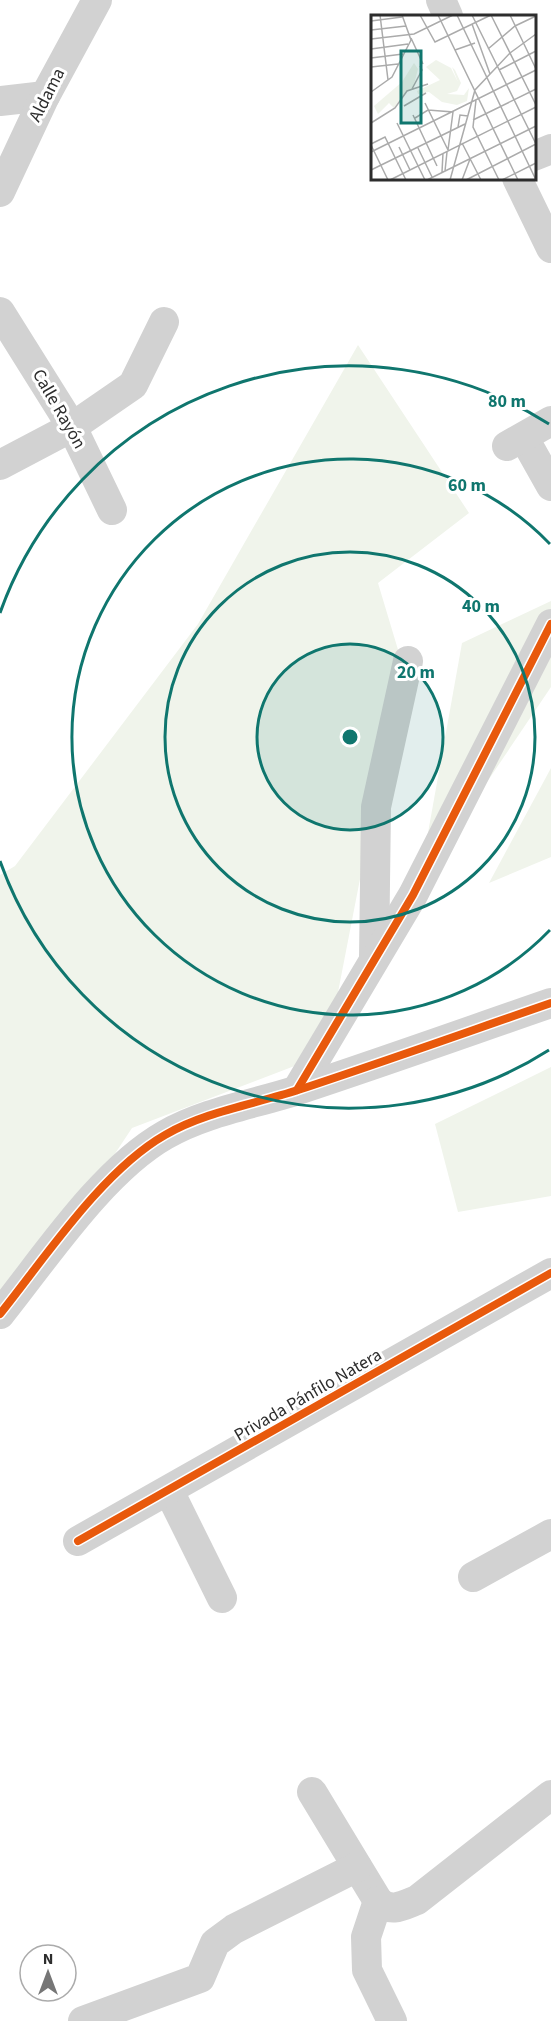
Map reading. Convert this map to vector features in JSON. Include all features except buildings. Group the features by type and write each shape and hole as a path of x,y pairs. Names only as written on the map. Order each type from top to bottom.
{"street":[{"name":"Aldama","path":"0,192 45,96 97,0"},
{"path":"441,0 448,15"},
{"path":"0,101 45,96"},
{"path":"536,155 551,149"},
{"path":"518,180 551,248"},
{"name":"Calle Rayón","path":"0,312 72,427 112,510"},
{"path":"0,465 72,427 133,384 165,322"},
{"path":"551,421 516,442 551,486"},
{"path":"297,1090 413,895 551,624"},
{"path":"374,959 376,807 408,661"},
{"path":"0,1314 101,1189 165,1134 551,1003"},
{"name":"Privada Pánfilo Natera","path":"78,1541 551,1273"},
{"path":"169,1491 222,1598"},
{"path":"473,1577 551,1534"},
{"path":"312,1792 378,1901 392,1909 417,1900 551,1795"},
{"path":"83,2021 200,1978 215,1943 234,1929 357,1867"},
{"path":"378,1901 366,1937 368,1970 392,2021"}],"shaded area":[{"path":"358,345 469,513 378,583 402,663 326,1054 132,1128 0,1327 0,875 15,866 198,624"},
{"path":"551,601 551,687 419,883 462,643"},
{"path":"551,768 551,857 489,883"},
{"path":"551,1067 551,1196 458,1212 435,1124"}],"cycle path":[{"path":"297,1090 413,895 551,624"},
{"path":"0,1314 55,1242 97,1193 119,1170 165,1135 213,1114 298,1090 551,1003"},
{"path":"78,1541 551,1273"}]}
